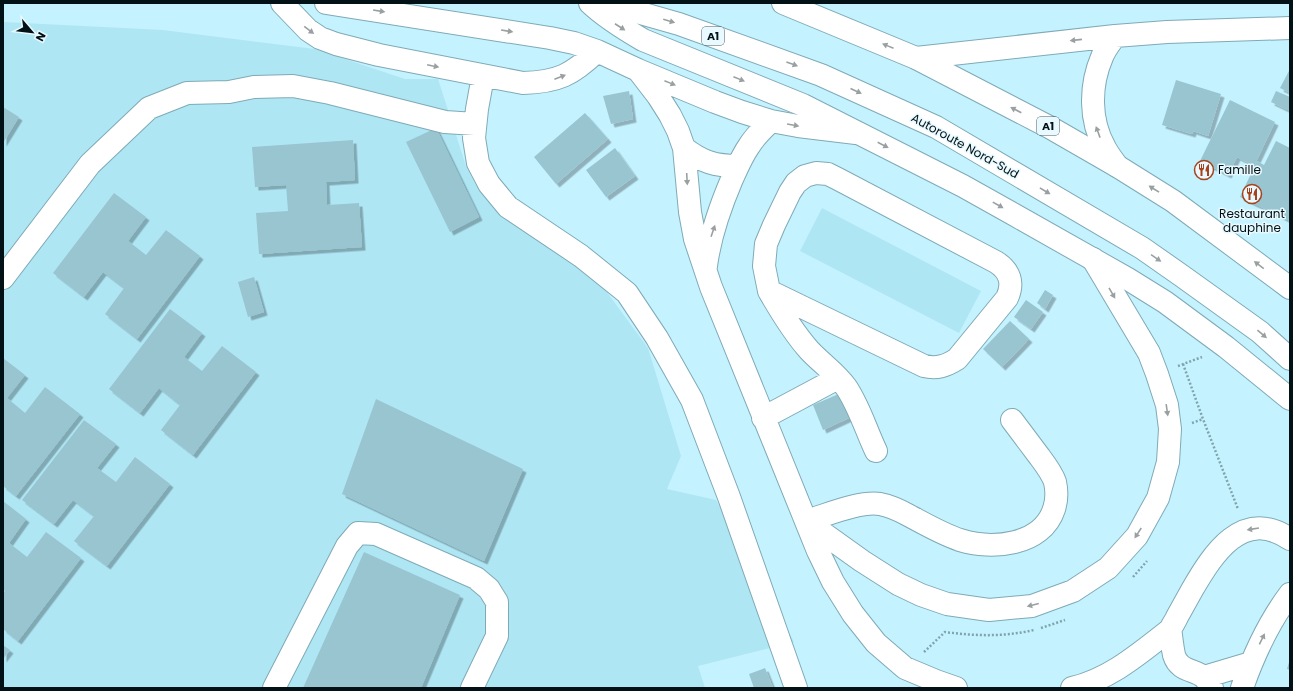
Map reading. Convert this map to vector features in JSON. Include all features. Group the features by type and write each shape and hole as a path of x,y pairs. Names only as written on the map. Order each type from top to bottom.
{"main road":[{"path":"282,3 308,30 320,38 336,44 379,55 523,84 544,82 564,76 582,66 597,51"},
{"path":"326,3 574,43 597,51 715,102 771,121 798,126 860,133"},
{"path":"590,3 621,28 643,40 787,98 860,133 963,186 1128,279 1165,302 1226,347 1290,399"},
{"name":"Autoroute Nord-Sud","path":"605,3 679,24 820,75 936,127 1142,248 1260,332 1290,359"},
{"name":"A1","path":"783,3 916,58 1051,128 1117,166 1173,201 1290,288"},
{"path":"916,58 1115,36 1168,32 1290,28"},
{"path":"1115,36 1102,56 1095,78 1093,101 1096,124 1104,146 1117,166"},
{"path":"638,70 658,96 670,115 684,148 690,212 695,239 711,287 818,551 833,582 853,614 876,643 905,668 956,688"},
{"path":"483,76 474,138 478,163 489,184 508,207 581,256 626,293 657,338 692,400 729,496 796,688"},
{"path":"3,278 90,164 149,108 187,93 229,92 254,87 293,86 344,96 445,122 475,124"},
{"path":"705,269 711,237 738,166 748,146 771,121"},
{"path":"684,148 695,157 709,163 723,166 738,166"},
{"path":"769,291 921,365 933,368 942,367 956,359 1008,298 1011,284 1007,271 996,262 828,174 816,173 805,176 796,183 790,192 766,244 764,266 769,291 798,337 838,378 851,396 876,451"},
{"path":"806,521 862,561 898,584 921,595 947,604 989,610 1032,606 1072,591 1108,568 1137,536 1158,498 1168,462 1170,429 1167,405 1158,374 1149,354 1093,260"},
{"path":"1165,302 1182,276"},
{"path":"763,418 838,378"},
{"path":"806,521 864,504 880,504 894,508 941,532 978,544 996,545 1016,542 1028,537 1038,532 1047,524 1056,504 1057,492 1050,471 1012,420"},
{"path":"1072,688 1110,673 1127,663 1171,629 1214,555 1225,543 1238,534 1246,530 1258,528 1279,532 1290,538"},
{"path":"274,688 348,546 358,533 376,534 476,578 489,589 497,602 497,636 472,688"},
{"path":"1242,688 1251,663 1266,631 1290,594"},
{"path":"1171,629 1174,656 1179,664 1208,683 1251,663"},
{"path":"1127,663 1174,656"}],"path":[{"path":"1158,374 1226,347"},
{"path":"1183,364 1246,530"},
{"path":"922,654 945,632"}],"shaded area":[{"path":"3,22 163,30 315,49 405,79 438,79 466,166 475,184 513,225 595,276 648,348 681,456 667,489 716,500 794,642 698,666 705,688 3,688"},
{"path":"822,208 981,291 959,333 800,251"}],"building":[{"path":"1290,69 1290,93 1280,88"},
{"path":"1176,80 1221,94 1208,136 1193,131 1192,134 1162,125"},
{"path":"629,91 633,119 611,124 603,96"},
{"path":"1276,91 1290,97 1290,111 1271,102"},
{"path":"1230,100 1275,122 1254,166 1237,157 1228,175 1200,161"},
{"path":"3,107 19,117 3,143"},
{"path":"585,113 608,139 556,184 534,157"},
{"path":"436,128 479,217 450,232 406,142"},
{"path":"353,140 355,180 326,182 327,205 359,203 362,247 259,254 256,213 288,211 286,185 255,187 252,147"},
{"path":"1276,141 1290,148 1290,221 1240,197 1257,161 1264,165"},
{"path":"615,148 635,176 606,197 586,170"},
{"path":"114,193 146,217 128,241 146,255 166,230 200,256 137,339 105,314 124,288 103,272 84,297 53,273"},
{"path":"254,277 264,312 248,317 238,282"},
{"path":"1045,290 1053,295 1045,309 1037,303"},
{"path":"1026,300 1043,312 1031,329 1014,317"},
{"path":"170,309 202,333 184,357 202,371 222,346 256,372 193,455 161,430 180,405 159,388 140,413 109,389"},
{"path":"1010,321 1029,339 1002,367 983,349"},
{"path":"3,358 25,375 7,398 25,413 45,387 80,414 16,496 3,486"},
{"path":"841,393 851,417 823,430 813,405"},
{"path":"376,399 523,469 484,561 342,494"},
{"path":"84,420 116,444 97,468 116,482 135,457 170,484 107,566 74,541 94,516 73,500 54,524 22,500"},
{"path":"3,501 26,519 9,543 27,557 46,532 81,558 18,641 3,629 3,593 5,591 3,589"},
{"path":"364,552 460,595 421,688 303,688"},
{"path":"3,645 10,650 3,659"},
{"path":"1290,659 1290,670 1287,669"},
{"path":"765,668 773,688 754,688 749,674"}],"place":[{"name":"Famille","path":"1204,170"},
{"name":"Restaurant dauphine","path":"1252,194"}]}
